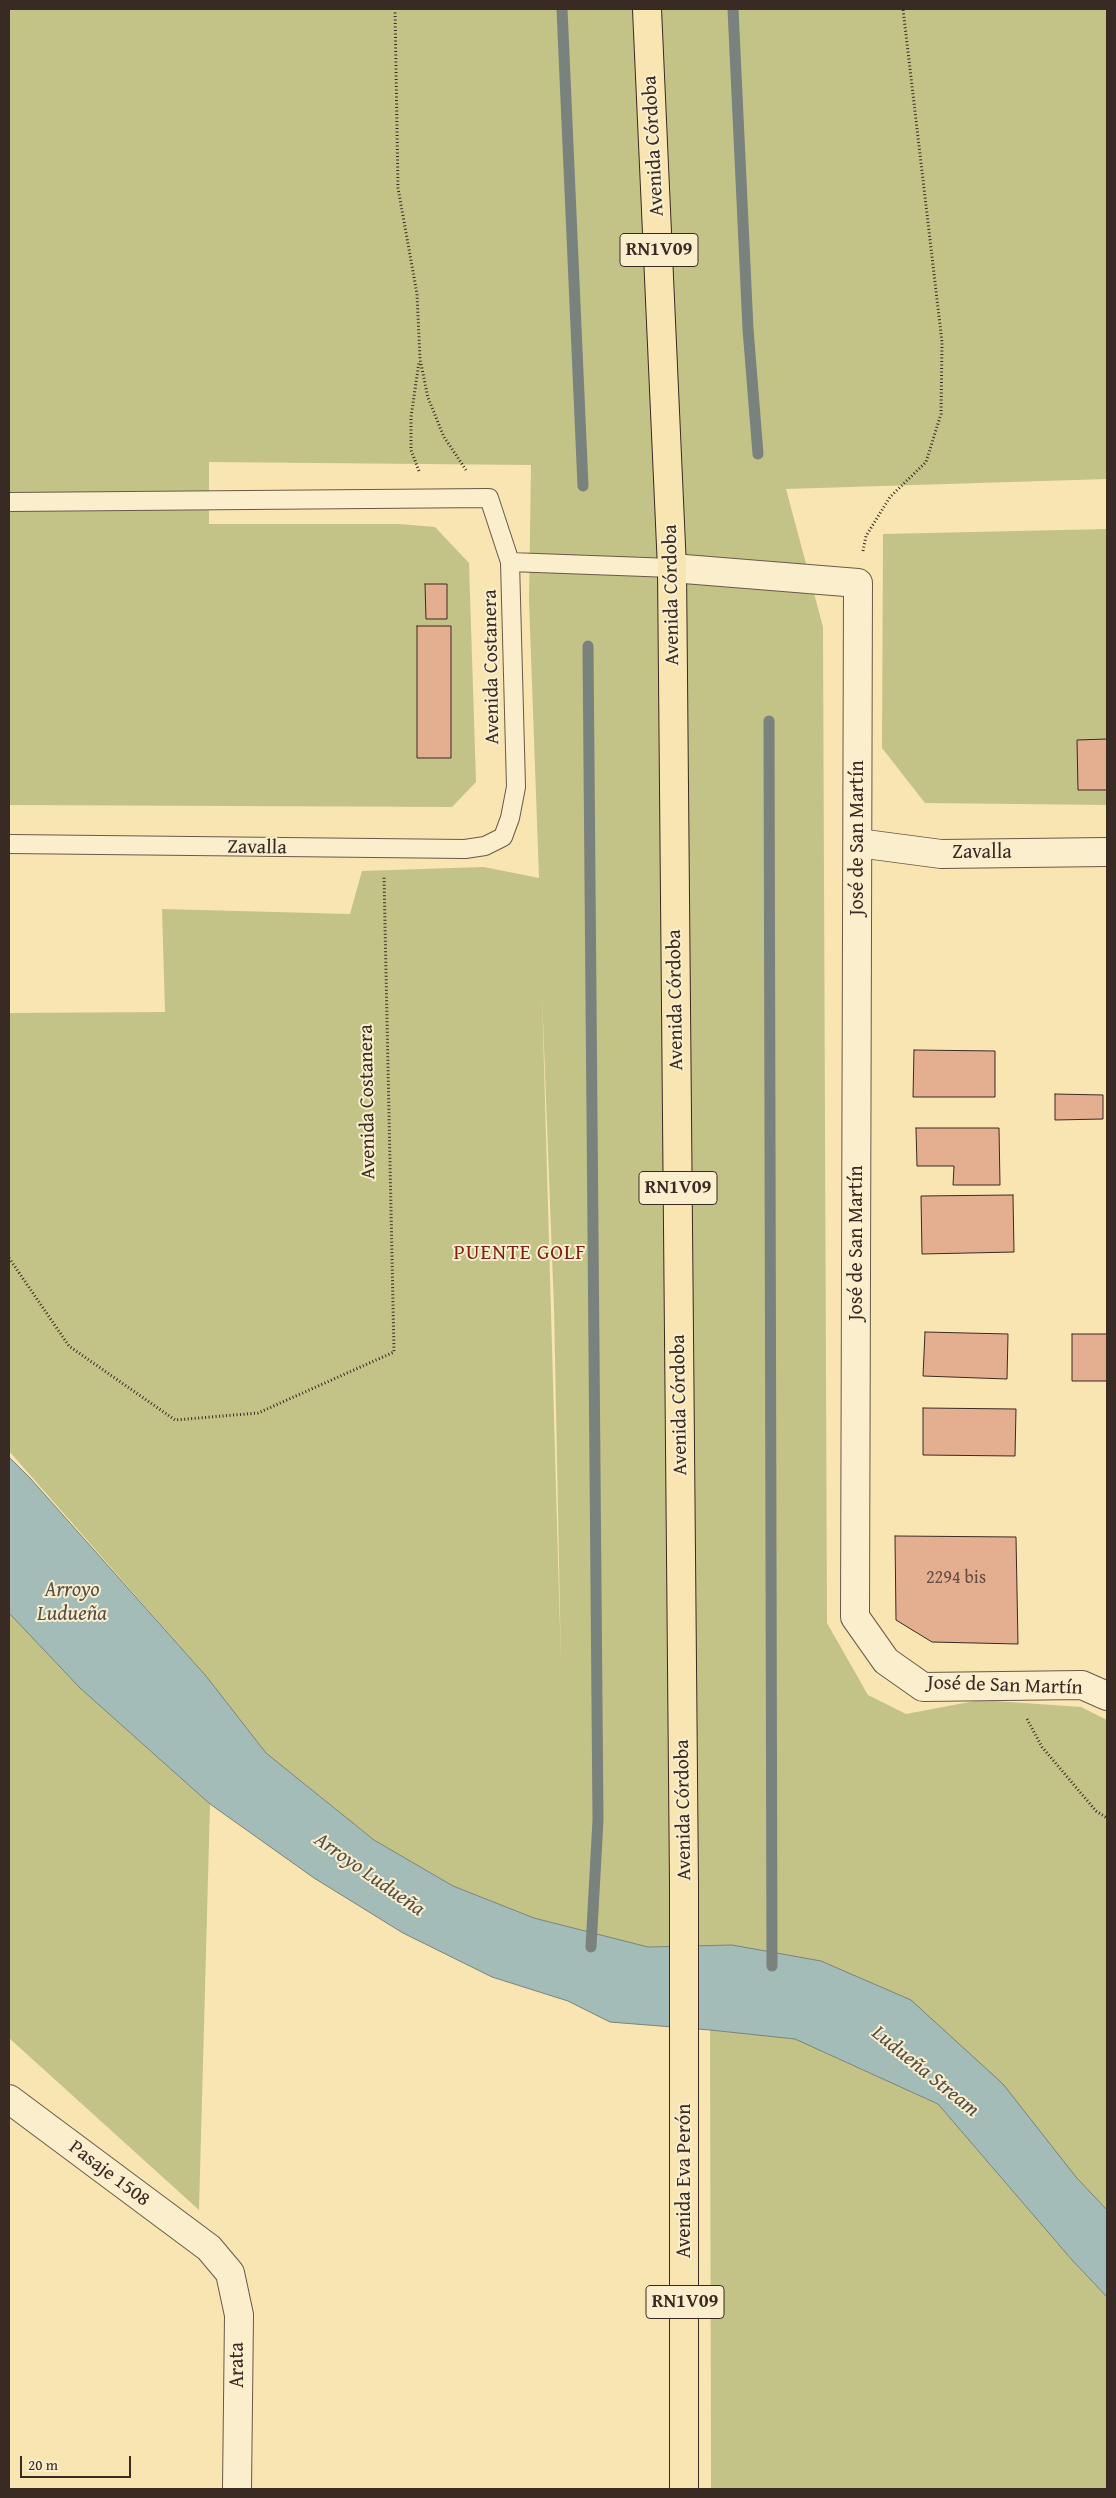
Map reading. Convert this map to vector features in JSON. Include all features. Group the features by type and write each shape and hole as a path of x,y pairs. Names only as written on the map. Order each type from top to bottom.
{"main road":[{"name":"Avenida Córdoba","path":"648,9 672,568 684,1993"},
{"name":"Avenida Eva Perón","path":"684,1993 684,2489"}],"street":[{"path":"672,568 858,583"},
{"name":"José de San Martín","path":"858,583 856,1617 886,1661 923,1687 1082,1685 1107,1696"},
{"name":"Zavalla","path":"858,843 941,854 1107,852"},
{"name":"Pasaje 1508","path":"9,2099 209,2248"},
{"name":"Arata","path":"209,2248 230,2273 239,2315 237,2489"}],"lane":[{"path":"9,502 489,498"},
{"name":"Avenida Costanera","path":"489,498 510,562 516,787 510,818 503,837"},
{"path":"510,562 672,568"},
{"name":"Zavalla","path":"9,844 465,850 485,846 503,837"}],"path":[{"path":"395,9 398,188 417,294 420,359 428,398 444,437 466,470 489,498"},
{"path":"858,583 866,536 890,497 926,462 941,414 942,342 903,9"},
{"path":"420,359 410,417 412,450 421,476 447,498"},
{"name":"Avenida Costanera","path":"9,1258 69,1346 175,1420 258,1413 394,1352 383,850"},
{"path":"1008,1686 1042,1747 1096,1811 1107,1818"}],"green space":[{"path":"9,9 1107,9 1107,479 786,489 823,627 827,1623 868,1695 906,1714 980,1700 1081,1707 1107,1720 1107,2210 1076,2177 732,1945 648,1947 534,1918 453,1886 374,1840 266,1753 206,1676 9,1451 9,1013 165,1012 162,909 350,914 362,871 484,867 539,878 529,600 531,465 209,462 209,524 399,524 435,527 469,563 476,782 452,807 9,805","holes":["542,995 554,1308 561,1662"]},
{"path":"1107,529 1107,805 925,803 882,748 883,534"},
{"path":"9,1613 80,1688 210,1804 199,2210 9,2038"},
{"path":"710,2030 795,2039 938,2104 1072,2260 1107,2297 1107,2489 711,2489"}],"water":[{"name":"Arroyo Ludueña","path":"9,1457 30,1478 206,1676 266,1753 374,1840 453,1886 534,1918 648,1947 732,1945 821,1961 911,2000 1003,2084 1076,2177 1107,2210 1107,2297 1072,2260 938,2104 795,2039 610,2022 568,2001 492,1977 403,1933 314,1878 210,1804 80,1688 9,1613"}],"building":[{"path":"425,584 447,584 447,619 426,619"},
{"path":"417,626 451,626 451,758 417,758"},
{"path":"1107,739 1107,790 1078,790 1077,740"},
{"path":"914,1050 995,1051 995,1097 913,1097"},
{"path":"1055,1094 1103,1095 1103,1119 1055,1120"},
{"path":"916,1128 999,1128 1000,1185 953,1185 954,1166 917,1166"},
{"path":"1013,1195 1014,1252 922,1254 921,1196"},
{"path":"925,1332 1008,1334 1007,1379 923,1376"},
{"path":"1072,1334 1107,1334 1107,1381 1072,1381"},
{"path":"923,1408 1016,1409 1015,1456 923,1455"},
{"path":"895,1536 1016,1537 1018,1644 932,1642 896,1620"}],"waterway":[{"path":"562,9 583,486"},
{"path":"733,9 748,329 758,454"},
{"path":"588,646 598,1820 591,1947"},
{"path":"769,721 772,1966"}],"district":[{"name":"PUENTE GOLF","path":"520,1254"}],"water label":[{"name":"Ludueña Stream","path":"925,2072"}]}
